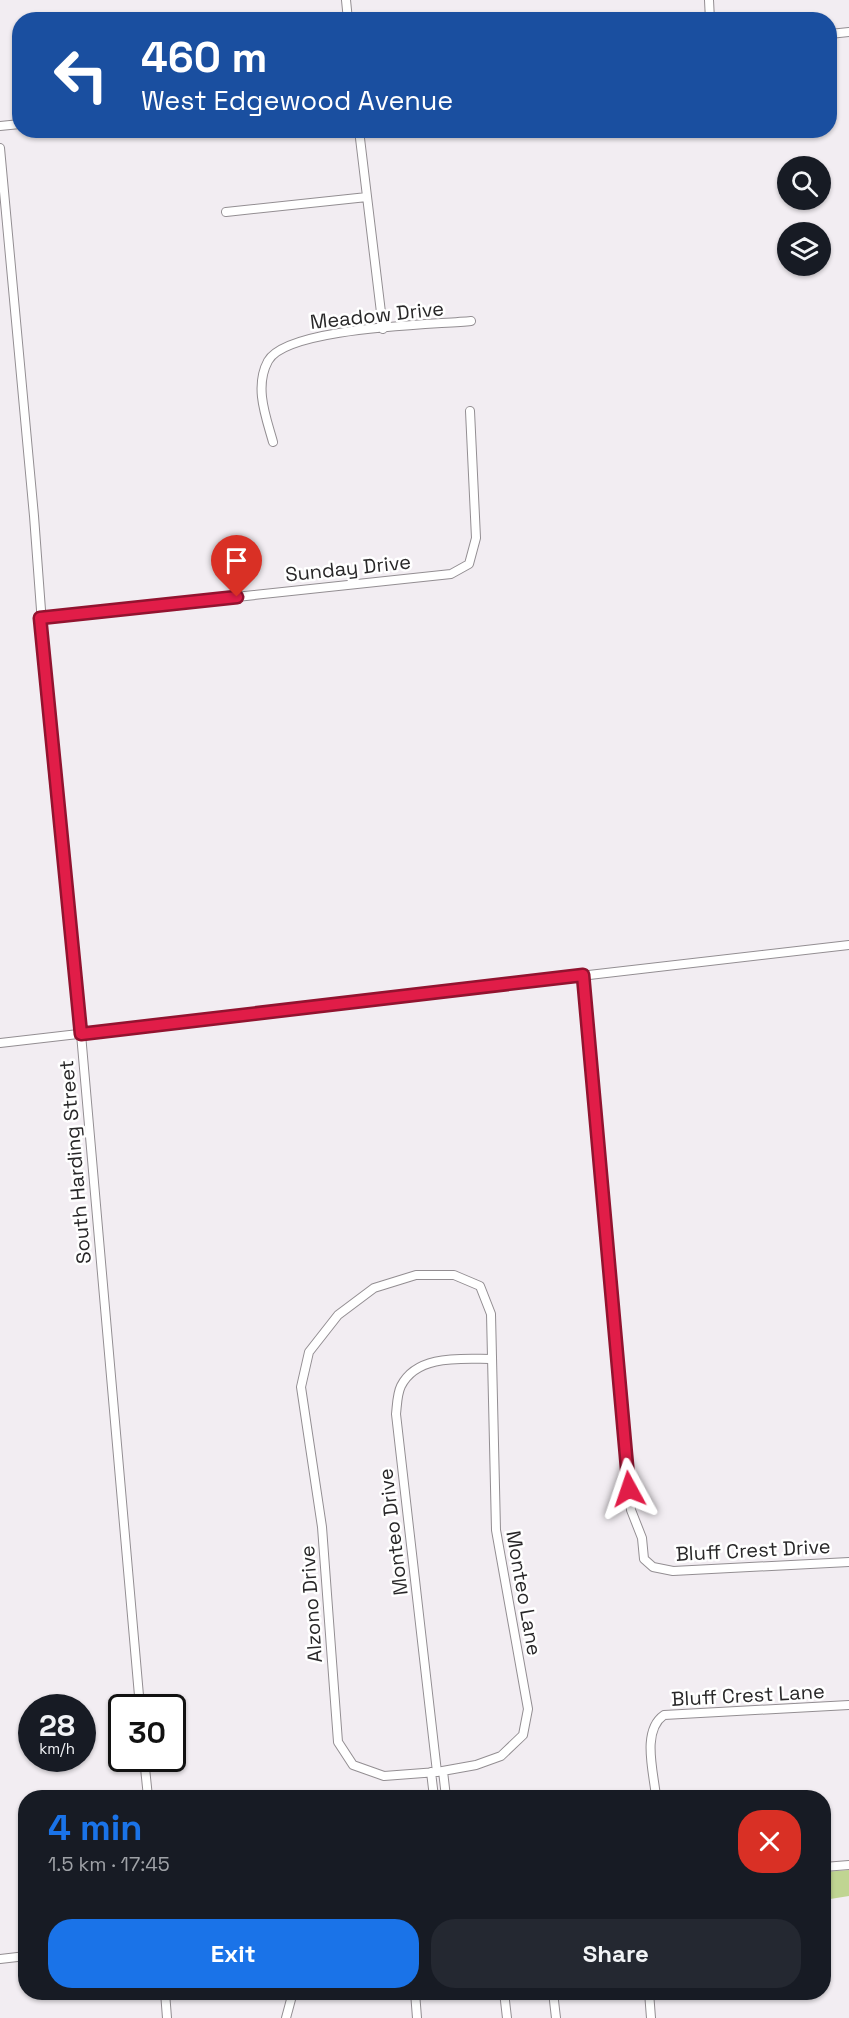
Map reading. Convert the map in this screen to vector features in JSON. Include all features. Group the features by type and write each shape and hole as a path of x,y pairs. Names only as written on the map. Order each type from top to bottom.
{"street":[{"path":"360,138 383,329"},
{"name":"South Harding Street","path":"0,148 34,516 40,618 81,1034 139,1694"},
{"path":"226,212 367,197"},
{"name":"Meadow Drive","path":"273,442 262,393 267,362 274,354 297,341 327,334 471,321"},
{"name":"Sunday Drive","path":"40,618 451,573 469,564 476,538 470,411"},
{"path":"0,1043 849,945"},
{"name":"Bluff Crest Drive","path":"583,975 631,1510 642,1538 644,1559 659,1569 673,1571 849,1562"},
{"name":"Monteo Lane","path":"309,1352 338,1315 374,1288 416,1275 454,1275 480,1286 491,1314 496,1530 528,1709 523,1735 501,1756 476,1765 437,1772"},
{"name":"Alzono Drive","path":"309,1352 301,1387 322,1527 338,1742 353,1765 384,1776 437,1772"},
{"name":"Monteo Drive","path":"443,1790 437,1772 396,1414 401,1386 416,1370 439,1360 491,1359"},
{"name":"Bluff Crest Lane","path":"655,1790 651,1735 654,1725 664,1715 849,1705"},
{"path":"145,1772 147,1790"},
{"name":"Monteo Drive","path":"435,1790 437,1772"},
{"path":"831,1867 849,1865"},
{"path":"0,1959 18,1957"},
{"path":"166,2000 167,2018"},
{"path":"285,2018 291,2000"},
{"path":"416,2000 417,2018"},
{"path":"505,2000 507,2018"},
{"path":"555,2000 556,2018"},
{"path":"650,2000 651,2018"}],"green space":[{"path":"849,1870 849,1896 831,1899 831,1871"}],"route":[{"path":"237,597 40,618 54,783 81,1034 583,975 629,1489"}]}
